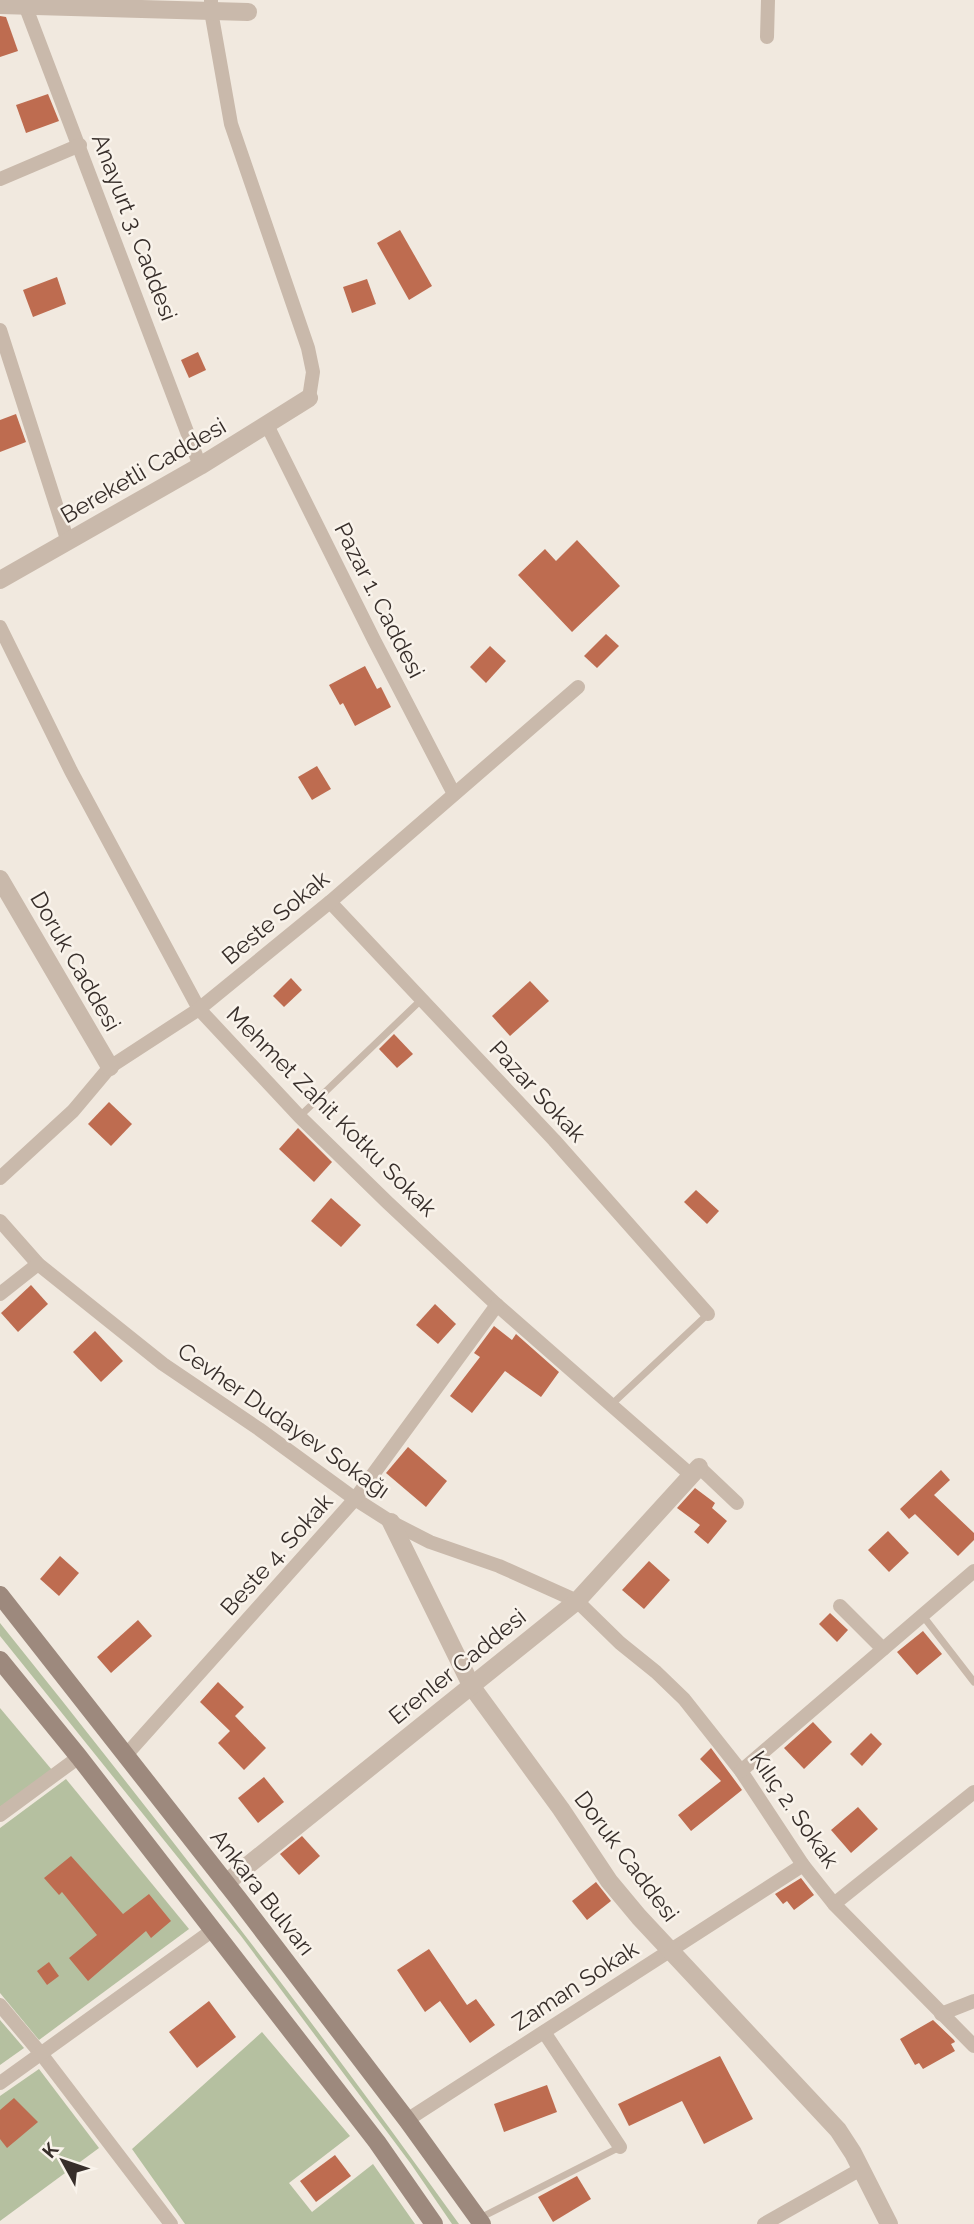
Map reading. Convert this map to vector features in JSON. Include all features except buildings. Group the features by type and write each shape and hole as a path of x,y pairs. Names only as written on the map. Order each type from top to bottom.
{"main road":[{"name":"Ankara Bulvarı","path":"0,1595 226,1883 407,2120 480,2221"},
{"path":"0,1660 79,1757 377,2142 434,2224"}],"street":[{"path":"767,37 768,0"},
{"path":"0,5 211,6 248,12"},
{"name":"Anayurt 3. Caddesi","path":"25,5 200,466"},
{"path":"211,6 234,135 308,348 313,372 309,398"},
{"path":"0,179 80,145"},
{"path":"0,330 68,542"},
{"name":"Bereketli Caddesi","path":"0,580 200,466 309,398"},
{"name":"Pazar 1. Caddesi","path":"267,425 454,794"},
{"name":"Mehmet Zahit Kotku Sokak","path":"0,627 71,771 199,1009 300,1117 497,1305 611,1405 737,1503"},
{"name":"Beste Sokak","path":"0,1178 73,1111 110,1068 199,1009 330,902 578,687"},
{"name":"Doruk Caddesi","path":"0,879 110,1068"},
{"name":"Pazar Sokak","path":"330,902 554,1140 708,1314"},
{"name":"Cevher Dudayev Sokağı","path":"0,1221 38,1264 163,1364 355,1499 430,1542 499,1566 577,1601"},
{"path":"0,1294 38,1264"},
{"name":"Beste 4. Sokak","path":"126,1755 355,1499 497,1305"},
{"name":"Erenler Caddesi","path":"226,1883 577,1601 695,1471"},
{"name":"Doruk Caddesi","path":"391,1522 472,1687 561,1809 609,1881 670,1951 838,2130 862,2169 890,2224"},
{"path":"741,1771 974,1571"},
{"name":"Kılıç 2. Sokak","path":"577,1601 684,1699 741,1771 803,1865 834,1904 974,2046"},
{"path":"840,1606 883,1649"},
{"path":"0,1815 79,1757"},
{"path":"834,1904 974,1792"},
{"name":"Zaman Sokak","path":"407,2120 803,1865"},
{"path":"0,2083 213,1930"},
{"path":"941,2014 974,2001"},
{"path":"0,2005 42,2055 171,2224"},
{"path":"544,2032 620,2147"},
{"path":"764,2224 862,2169"}],"lane":[{"path":"300,1117 421,1000"},
{"path":"611,1405 708,1314"},
{"path":"922,1615 974,1682"},
{"path":"480,2221 620,2147"}],"green space":[{"path":"0,1623 234,1921 459,2224 452,2224 411,2164 241,1936 0,1636"},
{"path":"0,1708 52,1770 0,1807"},
{"path":"66,1779 189,1929 39,2040 0,1993 0,1828"},
{"path":"0,2020 24,2048 0,2065"},
{"path":"262,2032 350,2136 289,2183 312,2212 373,2164 415,2224 185,2224 132,2149"},
{"path":"39,2069 99,2148 0,2221 0,2096"}]}
